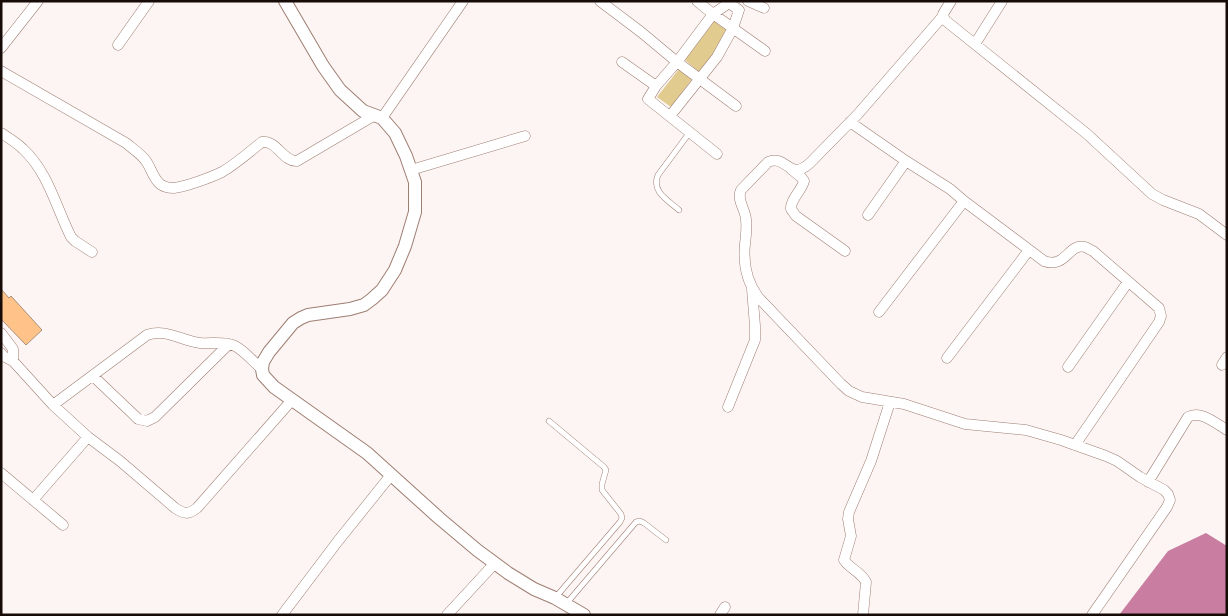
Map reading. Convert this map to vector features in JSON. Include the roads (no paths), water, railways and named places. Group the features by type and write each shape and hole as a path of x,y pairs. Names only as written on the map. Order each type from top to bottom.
{"street":[{"path":"1,48 38,1"},
{"path":"118,45 149,1"},
{"path":"285,1 323,66 340,90 363,111 379,116 394,132 406,156 415,182 415,212 405,246 395,270 382,290 364,305 300,318 293,323 268,352 263,362 263,375 274,387 367,453 439,518 508,573 584,615"},
{"path":"1,71 131,148 145,160 162,186 175,188 217,174 231,166 262,142 273,144 289,159 294,162 297,161 379,116 463,1"},
{"path":"600,1 736,106"},
{"path":"697,1 765,51"},
{"path":"748,1 764,8"},
{"path":"791,169 806,168 850,122 943,16 943,12 951,1"},
{"path":"975,44 1002,1"},
{"path":"670,116 717,57 733,28 739,10 738,4 729,3 713,14 677,62 656,86 648,99 717,154"},
{"path":"943,16 946,21 1087,134 1152,194 1162,200 1199,214 1227,235"},
{"path":"622,62 656,86"},
{"path":"850,122 950,189 1044,260 1058,262 1074,249 1085,247 1093,251 1159,308 1161,316 1159,322 1075,445"},
{"path":"1,133 23,148 33,159 48,184 71,237 92,252"},
{"path":"411,170 525,136"},
{"path":"728,407 755,340 752,289 745,258 746,213 739,198 741,190 768,162 778,160 804,181 803,186 792,203 791,209 796,216 845,251"},
{"path":"868,215 906,161"},
{"path":"879,312 964,201"},
{"path":"947,358 1029,250"},
{"path":"1068,367 1128,282"},
{"path":"752,289 841,384 862,398 904,404 965,424 1026,430 1106,456 1164,490 1170,500 1166,508 1092,615"},
{"path":"1,333 12,349 13,361"},
{"path":"53,405 148,335 154,333 200,343 230,344 262,369"},
{"path":"92,376 134,416 147,421 155,417 230,344"},
{"path":"1,353 13,361 53,405 88,437 120,461 175,508 186,514 197,508 292,400"},
{"path":"863,615 866,582 860,573 844,560 851,536 848,516 870,461 890,402"},
{"path":"1148,482 1188,417 1193,414 1201,415 1227,430"},
{"path":"34,500 88,437"},
{"path":"1,473 63,525"},
{"path":"282,615 391,475"},
{"path":"447,615 495,563"}],"lane":[{"path":"679,210 659,192 655,185 658,176 690,132"},
{"path":"549,421 604,467 606,470 602,490 622,518 560,602"},
{"path":"560,602 636,522 644,523 666,540"}]}
